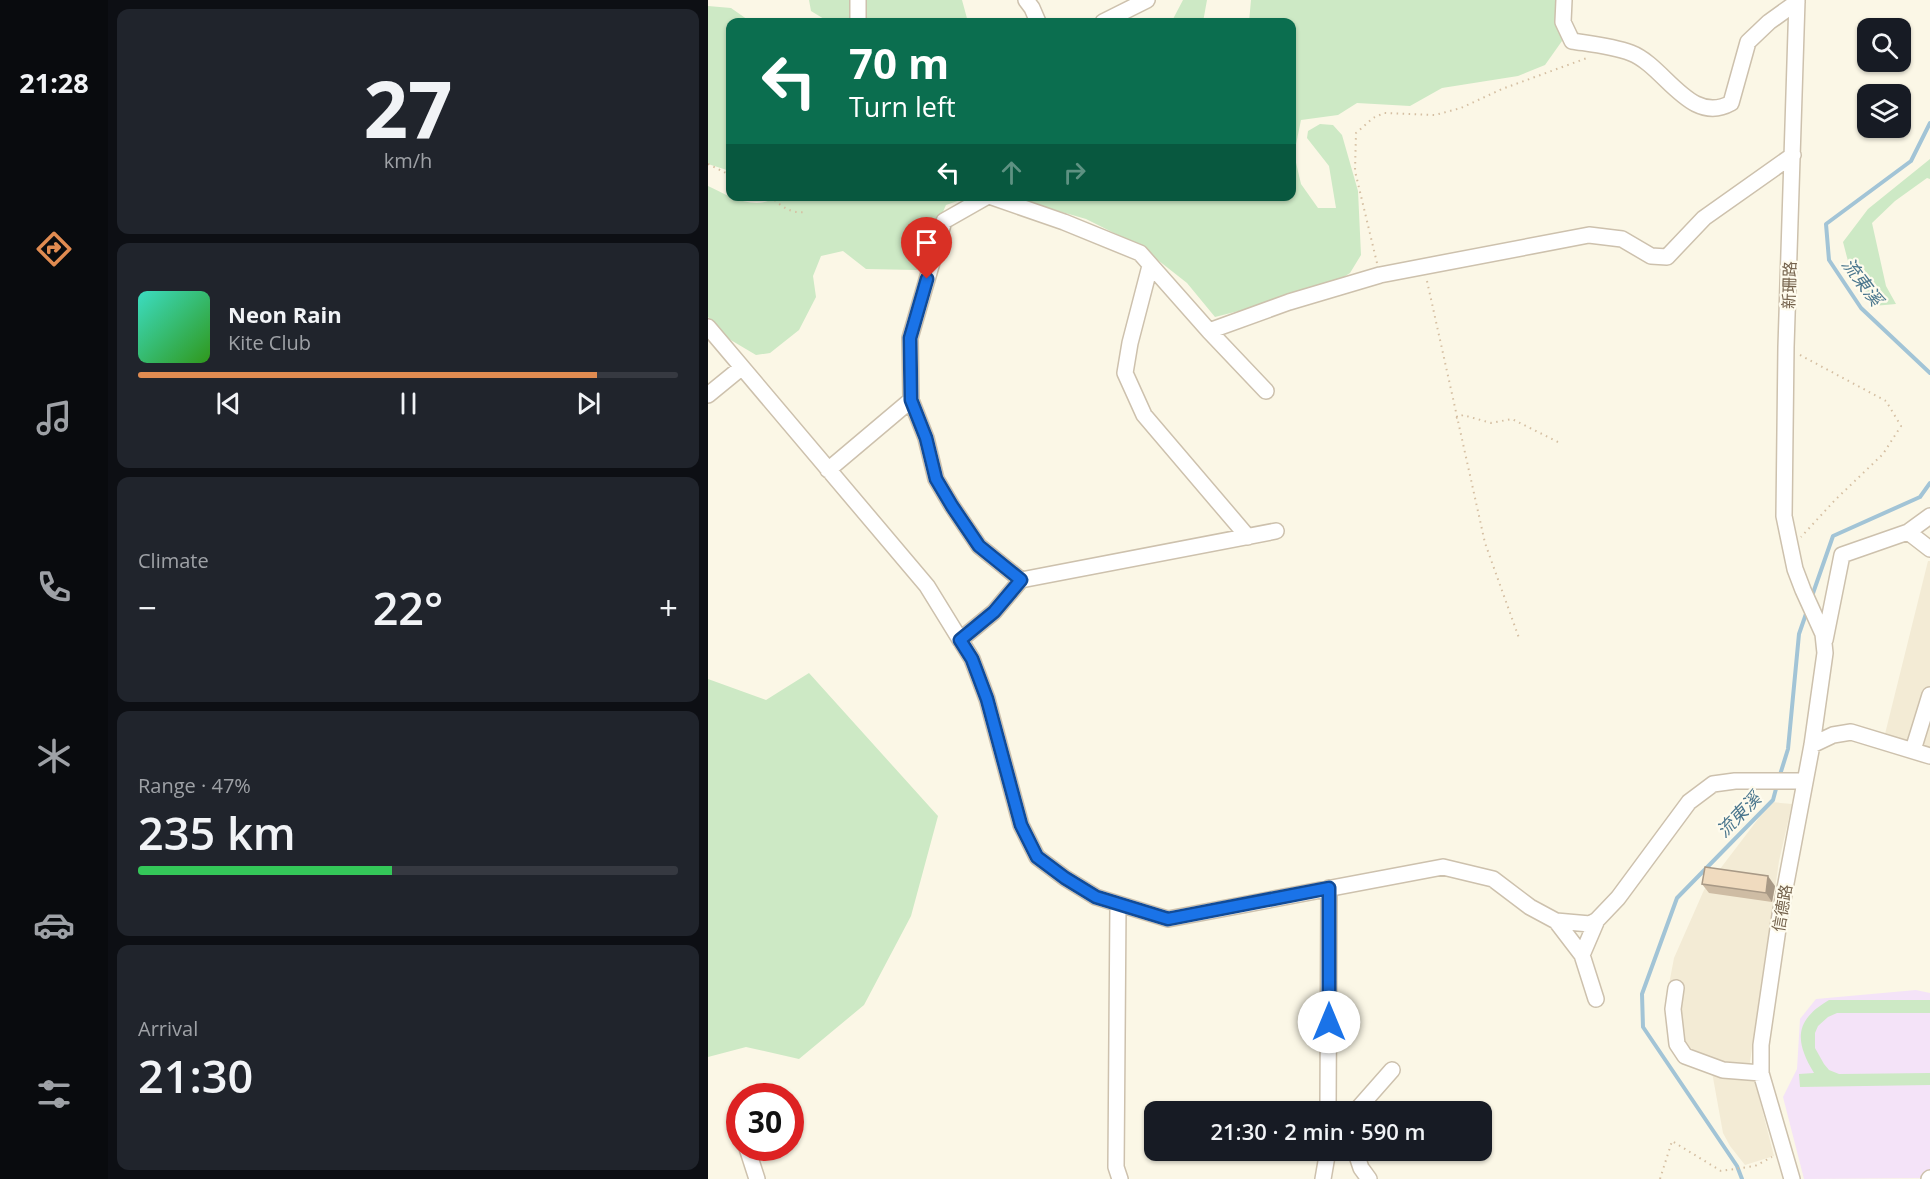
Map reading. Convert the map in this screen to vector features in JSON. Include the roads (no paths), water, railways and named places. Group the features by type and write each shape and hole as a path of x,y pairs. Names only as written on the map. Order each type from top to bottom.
{"street":[{"path":"858,0 858,18"},
{"path":"1026,0 1036,18"},
{"path":"1110,18 1147,0"},
{"path":"1564,0 1563,22 1572,41 1632,53 1646,61 1701,108 1720,109 1731,103 1748,42 1769,22 1797,1"},
{"name":"新珊路","path":"1797,1 1786,347 1784,516 1795,569 1824,638"},
{"path":"1209,331 1289,302 1380,275 1589,236 1622,239 1652,256 1667,256 1704,218 1793,155"},
{"path":"980,201 944,221 910,338 911,400 926,438 936,479 952,506 979,546 1021,580"},
{"path":"1003,201 1064,222 1140,253 1266,391"},
{"path":"1150,266 1130,343 1125,373 1144,415 1248,537"},
{"path":"708,327 927,586 972,659 987,699 1021,825 1037,857 1065,878 1118,905 1168,919 1443,867 1493,879 1530,907 1556,921 1590,924 1597,920 1618,898 1689,802 1713,784 1735,781 1799,781"},
{"path":"708,395 741,368"},
{"path":"828,470 911,400"},
{"path":"1930,516 1908,532 1930,549"},
{"path":"960,640 994,612 1021,580 1276,531"},
{"name":"信德路","path":"1792,1179 1761,1073 1761,1045 1799,781 1812,745 1825,653 1824,638 1842,555 1908,532"},
{"path":"1913,750 1930,695"},
{"path":"1812,745 1833,735 1851,732 1930,756"},
{"path":"1328,1101 1329,888"},
{"path":"1118,905 1116,1167 1120,1179"},
{"path":"1582,955 1597,920"},
{"path":"1556,921 1582,955 1596,999"},
{"path":"1676,988 1672,1010 1677,1044 1685,1056 1723,1070 1761,1073"},
{"path":"1365,1101 1392,1070"},
{"path":"751,1161 757,1179"},
{"path":"1323,1179 1326,1161"},
{"path":"1358,1161 1360,1168 1369,1179"}],"waterway":[{"name":"流東溪","path":"1930,123 1911,161 1826,224 1829,260 1861,308 1930,373"},
{"name":"流東溪","path":"1812,596 1833,536 1920,497 1930,483"},
{"name":"流東溪","path":"1779,778 1788,749 1799,634 1807,611"},
{"name":"流東溪","path":"1742,1179 1737,1166 1643,1027 1642,994 1677,898 1773,800 1777,785"}]}
